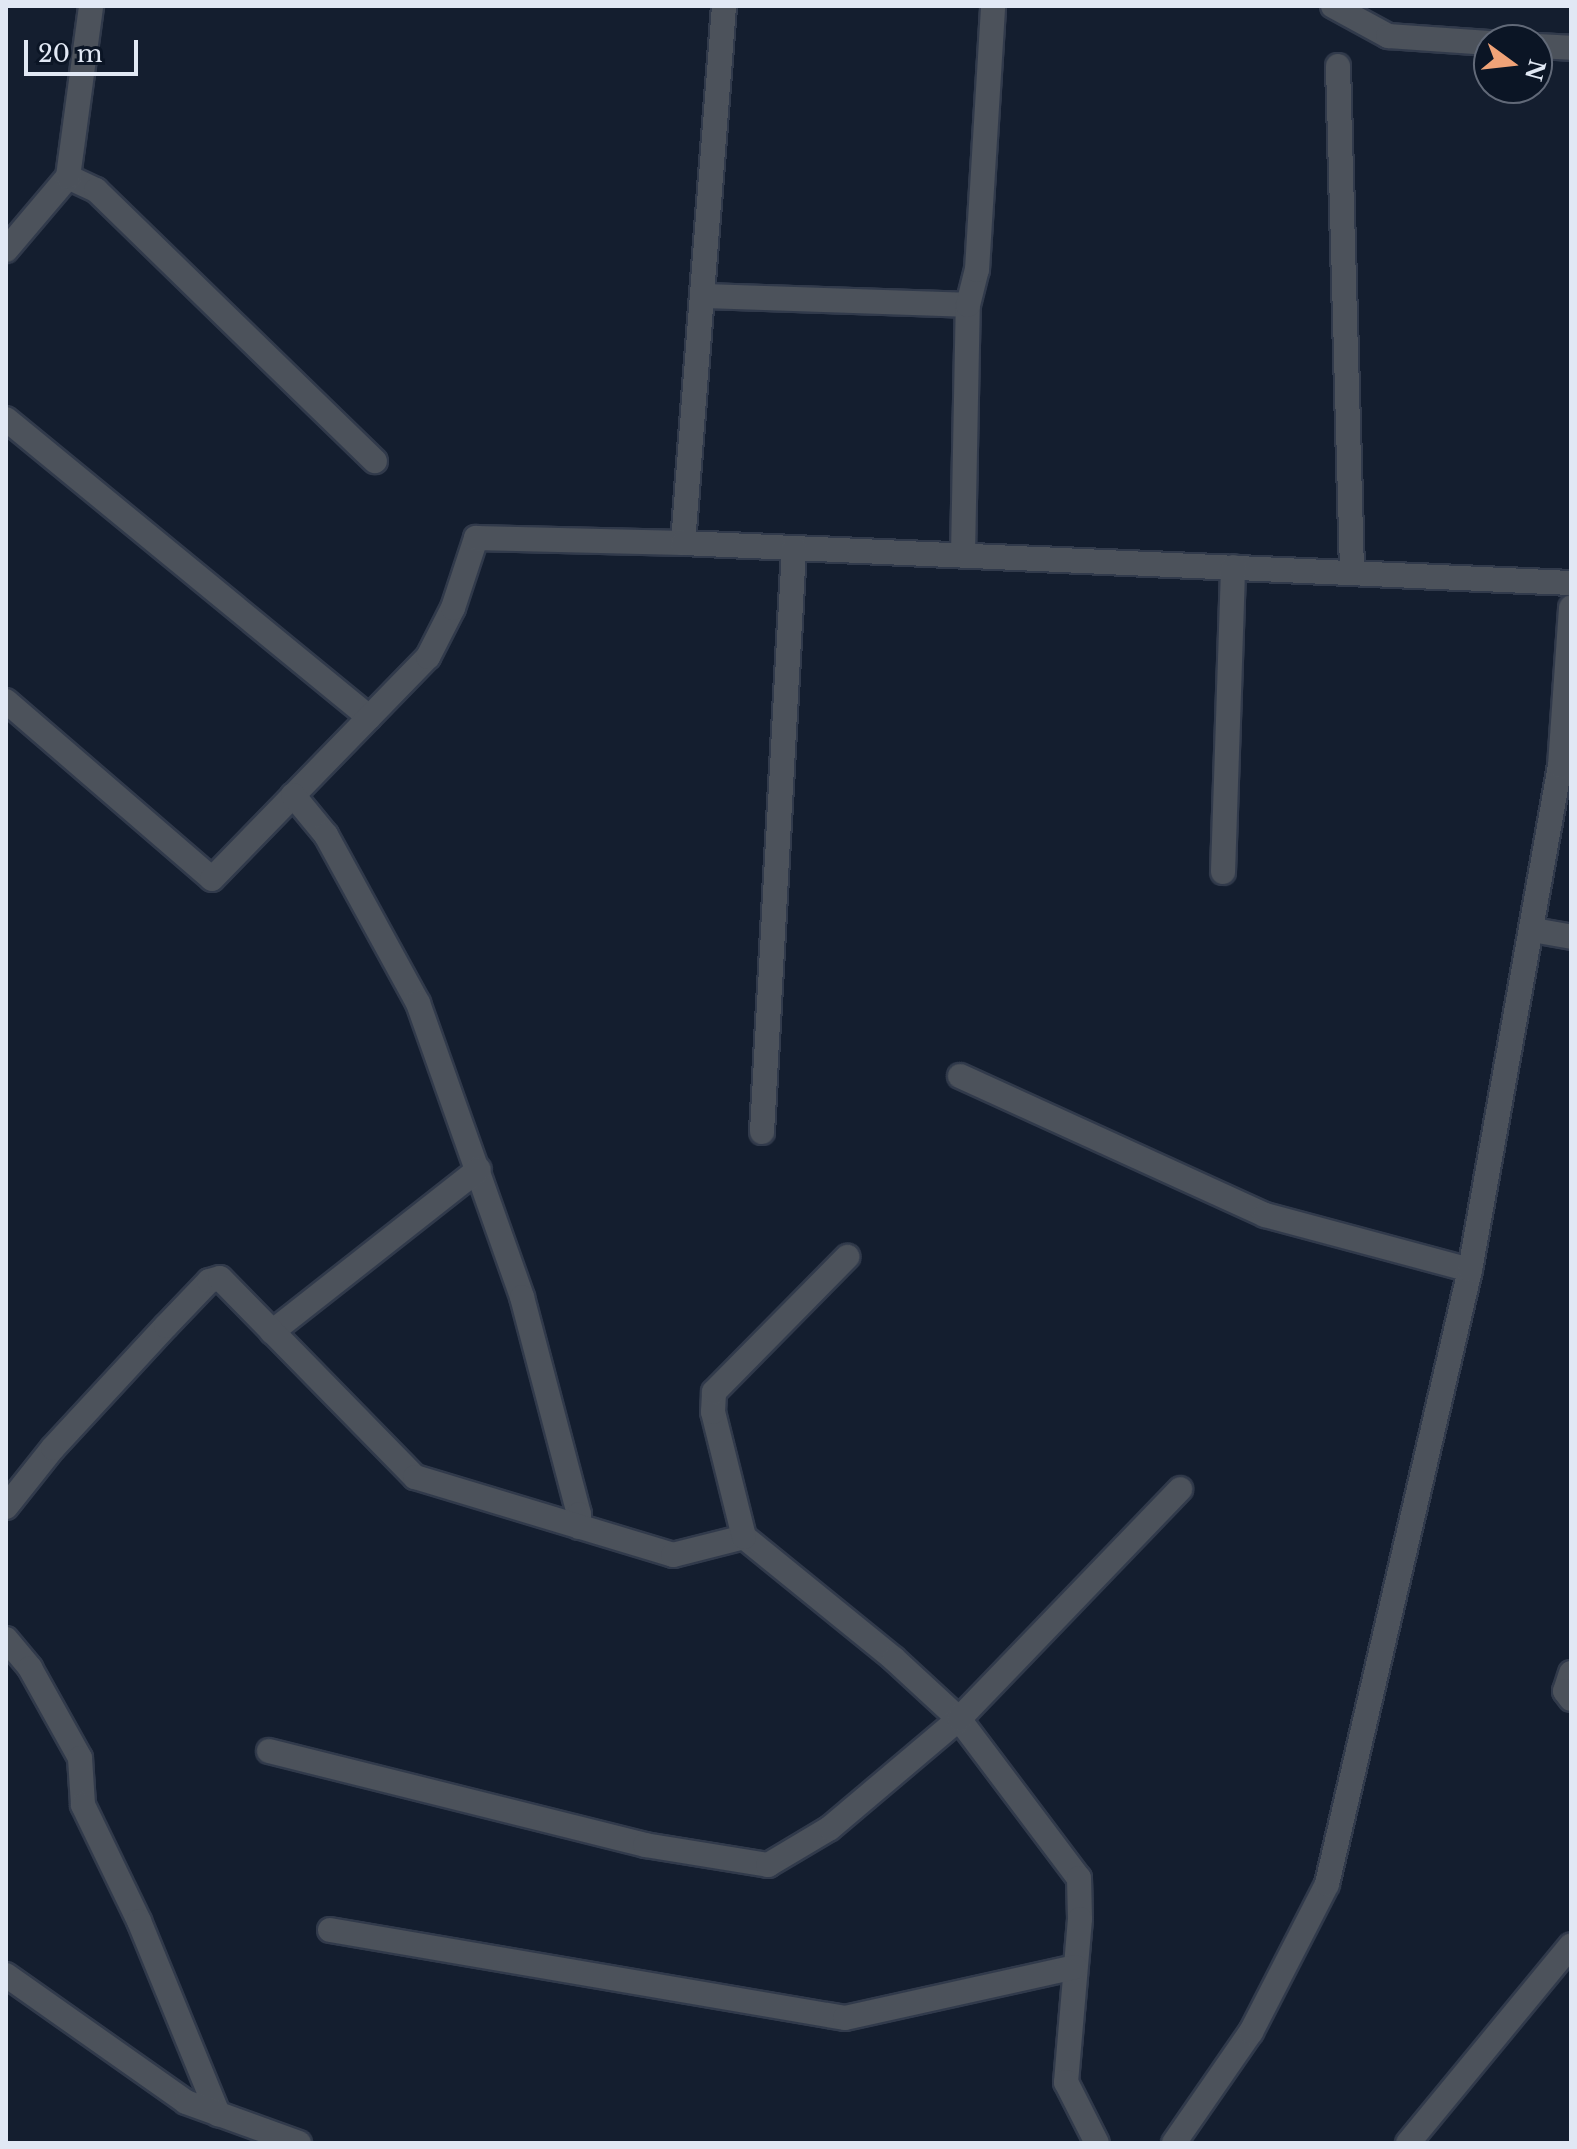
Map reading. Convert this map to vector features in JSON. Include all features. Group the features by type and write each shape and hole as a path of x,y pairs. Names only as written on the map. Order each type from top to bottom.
{"street":[{"path":"6,250 68,177 91,6"},
{"path":"683,543 724,6"},
{"path":"963,555 968,305 977,270 993,6"},
{"path":"1333,6 1388,36 1473,42"},
{"path":"1338,66 1352,570"},
{"path":"68,177 96,190 375,461"},
{"path":"702,296 968,305"},
{"path":"6,419 369,717"},
{"path":"6,701 212,879 428,657 453,608 476,538 683,543 1352,570 1571,583"},
{"path":"762,1132 794,548"},
{"path":"1223,872 1233,567"},
{"path":"1174,2143 1251,2032 1327,1884 1470,1270 1560,766 1571,607"},
{"path":"293,795 326,835 418,1003 522,1297 579,1514 579,1527"},
{"path":"1533,930 1571,937"},
{"path":"960,1076 1265,1215 1470,1270"},
{"path":"272,1332 479,1169"},
{"path":"847,1257 714,1392 713,1412 744,1537 894,1659 959,1719 1079,1878 1066,2082 1097,2143"},
{"path":"6,1507 53,1448 209,1281 220,1278 415,1477 673,1555 744,1537"},
{"path":"269,1751 645,1845 768,1865 830,1828 959,1719 1180,1489"},
{"path":"6,1639 30,1668 80,1758 83,1805 139,1921 218,2114"},
{"path":"1571,1673 1565,1691 1571,1699"},
{"path":"330,1930 845,2018 1075,1967"},
{"path":"1408,2143 1571,1945"},
{"path":"6,1975 186,2102 299,2143"}]}
